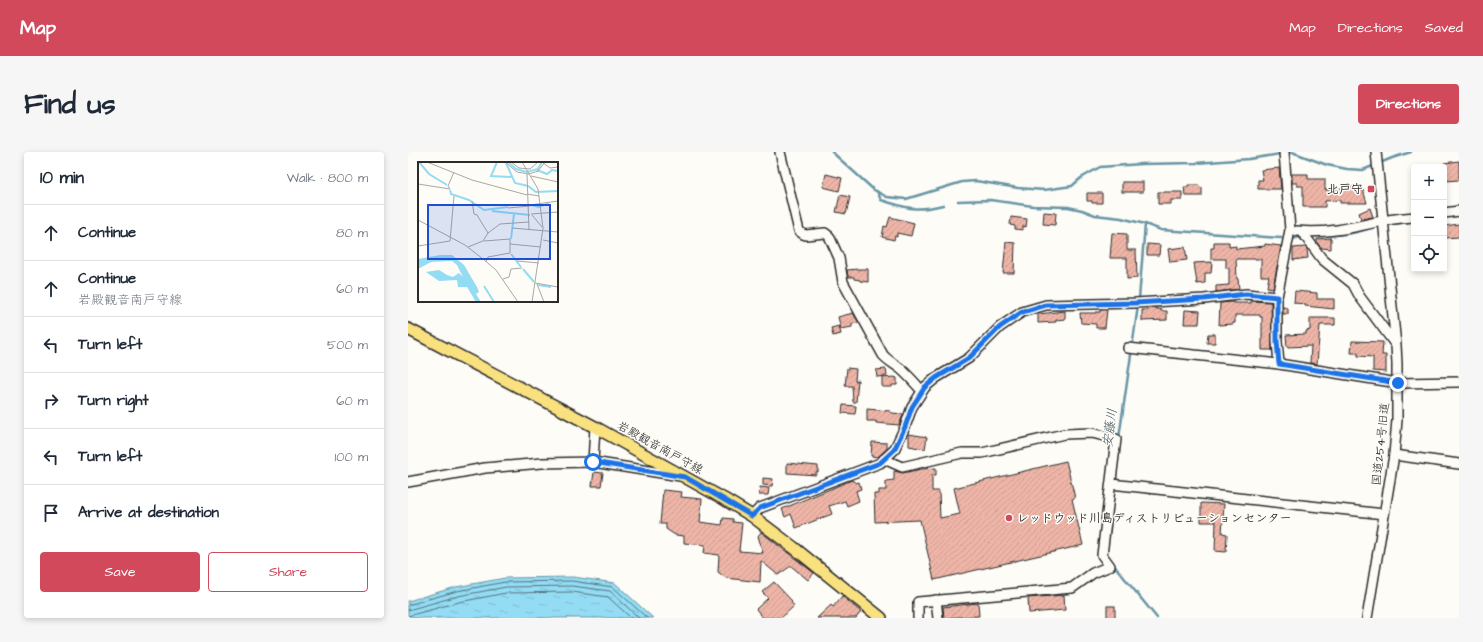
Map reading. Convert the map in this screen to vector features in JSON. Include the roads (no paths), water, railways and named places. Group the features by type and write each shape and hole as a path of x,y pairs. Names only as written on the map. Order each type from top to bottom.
{"main road":[{"name":"岩殿観音南戸守線","path":"408,329 595,427 752,516 881,618"}],"street":[{"path":"780,152 799,231 806,235 825,233 828,236 839,258 843,282 883,355 887,360 900,368 913,379 922,391"},
{"path":"1279,364 1277,341 1277,297 1290,230 1284,152"},
{"name":"国道254号旧道","path":"1367,618 1394,455 1398,383 1396,345 1376,153"},
{"path":"1447,213 1459,211"},
{"path":"1290,230 1302,232 1331,231 1411,217"},
{"path":"1302,232 1322,259 1353,284 1360,297 1396,345"},
{"path":"752,516 760,508 880,463 894,450 905,427 912,407 922,391 931,382 969,358 1006,323 1022,312 1046,305 1135,303 1204,299 1246,294 1277,297"},
{"path":"1128,348 1279,364 1398,383 1459,382"},
{"path":"593,462 595,427"},
{"path":"884,459 902,467 962,452 982,453 1064,434 1092,433 1116,439 1102,554 1110,566 1093,573 1072,588 918,602 918,618"},
{"path":"1394,455 1459,464"},
{"path":"408,482 485,468 542,463 593,462 685,477"},
{"path":"1111,484 1384,514"},
{"path":"936,600 938,618"}],"water":[{"path":"573,577 615,583 653,618 408,618 408,601 456,587 505,578"}],"waterway":[{"path":"832,152 874,190 887,197 906,199 962,182 976,181 1018,188 1044,190 1072,186 1081,178 1100,167 1249,159 1292,152 1327,165 1347,169 1363,170 1375,165"},
{"path":"1380,163 1411,152"},
{"path":"877,191 881,200 905,207 918,209 943,205"},
{"path":"958,201 990,200 1033,206 1068,207 1095,215 1121,218 1161,230 1281,238"},
{"path":"1392,224 1410,222"},
{"name":"安藤川","path":"1119,438 1139,299 1145,224"},
{"path":"1310,236 1351,233 1375,226"},
{"path":"1293,239 1299,237"},
{"name":"安藤川","path":"1113,564 1157,618"}],"place":[{"name":"北戸守","path":"1371,189"},
{"name":"レッドウッド川島ディストリビューションセンター","path":"1009,518"}]}
